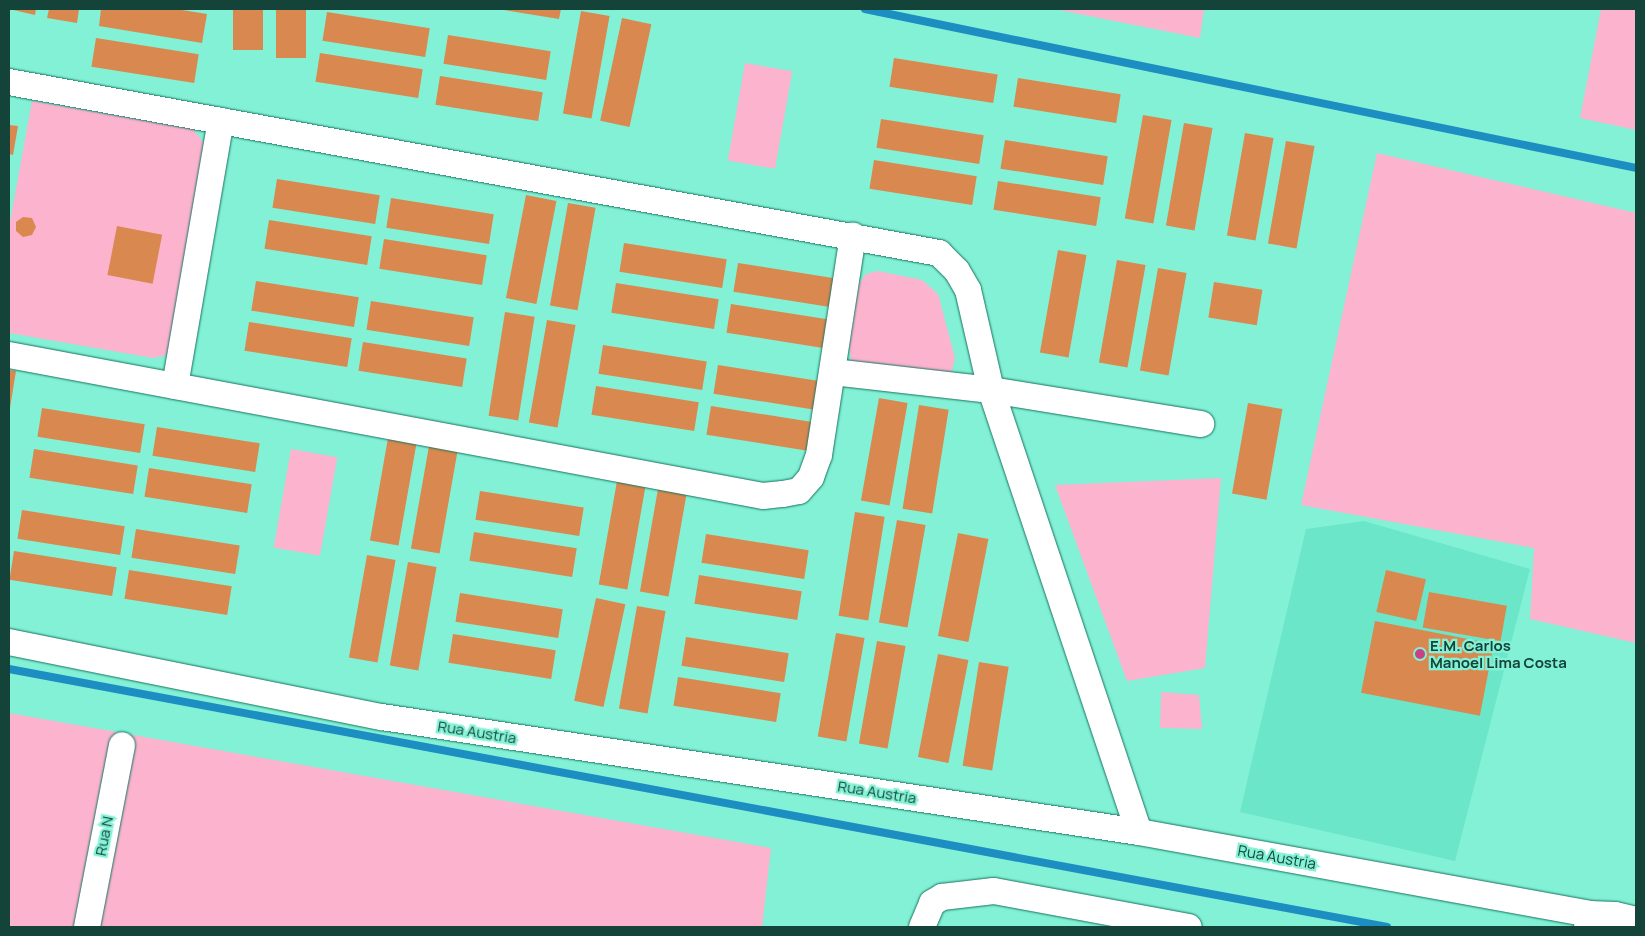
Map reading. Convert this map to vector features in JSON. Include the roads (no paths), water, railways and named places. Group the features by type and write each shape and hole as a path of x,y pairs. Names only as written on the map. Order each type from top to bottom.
{"street":[{"path":"9,82 939,253 957,271 968,290 991,390 1139,832"},
{"path":"175,386 221,121"},
{"path":"9,355 763,496 799,491 811,477 819,455 853,236"},
{"path":"833,372 991,390 1201,424"},
{"name":"Rua Austria","path":"9,642 382,717 1139,832 1589,921 1615,915 1636,920"},
{"name":"Rua N","path":"87,927 122,744"},
{"path":"922,927 932,903 942,896 994,891 1190,927"}],"waterway":[{"path":"865,9 1636,168"},
{"path":"9,669 1387,927"}],"place":[{"name":"E.M. Carlos Manoel Lima Costa","path":"1420,654"}]}
